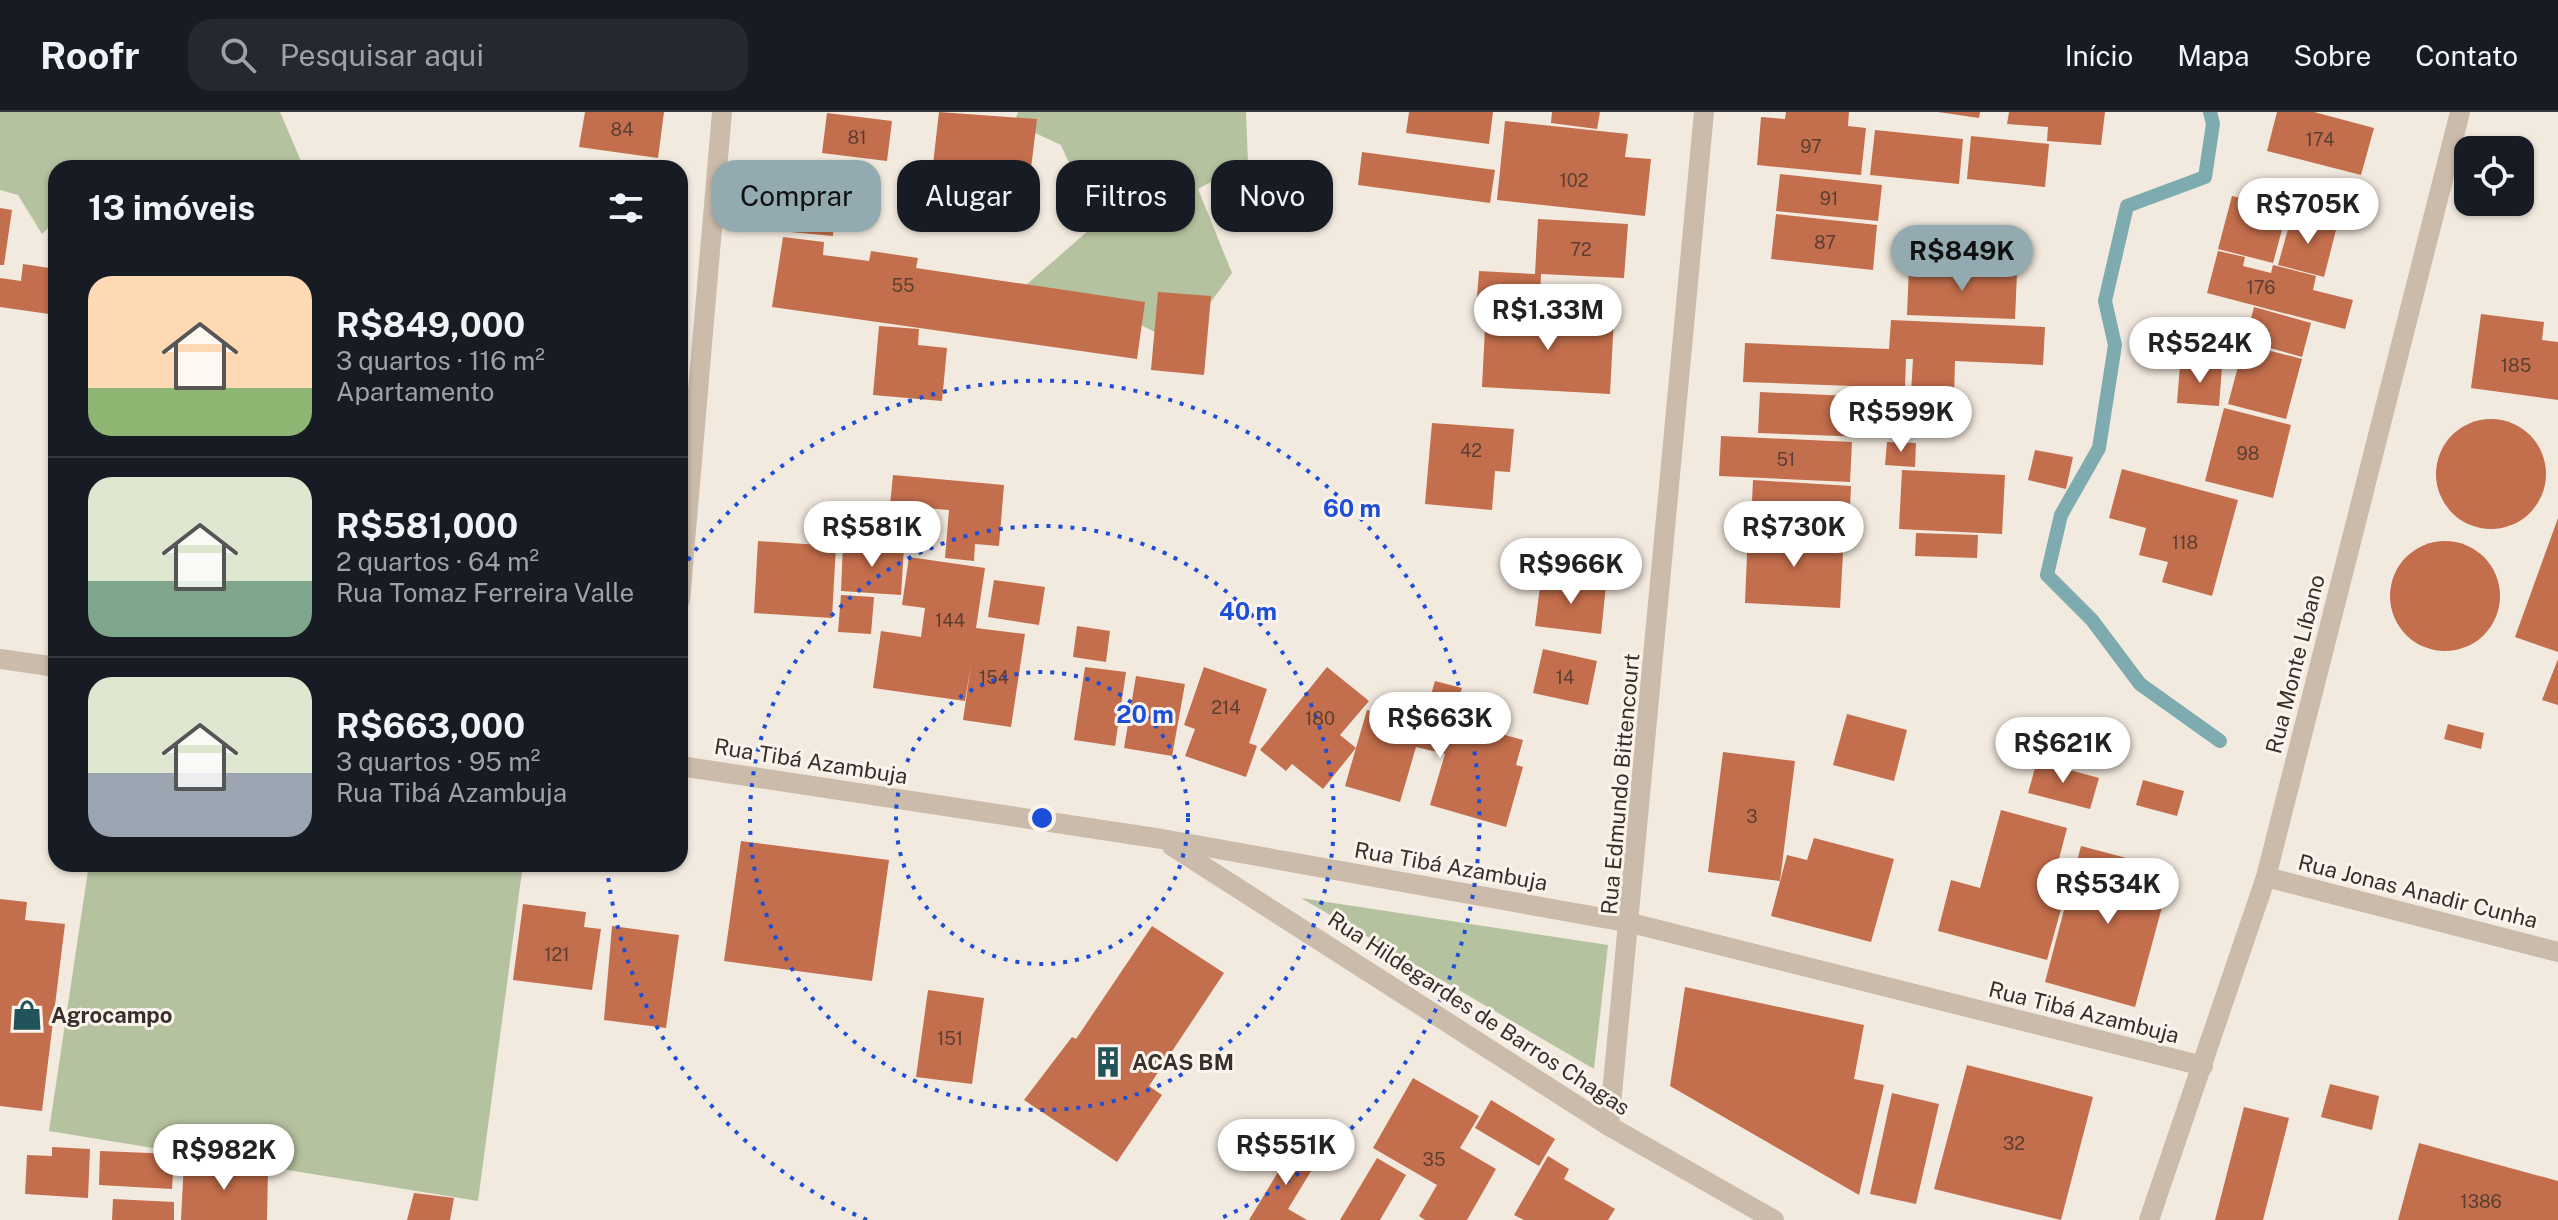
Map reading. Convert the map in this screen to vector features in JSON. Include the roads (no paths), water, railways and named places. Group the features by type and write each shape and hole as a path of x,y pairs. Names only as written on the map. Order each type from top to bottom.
{"street":[{"path":"688,507 722,112"},
{"name":"Rua Edmundo Bittencourt","path":"1609,1126 1631,923 1704,112"},
{"name":"Rua Monte Líbano","path":"2149,1220 2266,877 2460,112"},
{"path":"0,659 48,666"},
{"name":"Rua Tibá Azambuja","path":"688,767 1162,839 1631,923 2203,1066"},
{"name":"Rua Hildegardes de Barros Chagas","path":"1162,839 1609,1126 1774,1220"},
{"name":"Rua Jonas Anadir Cunha","path":"2266,877 2558,952"}],"waterway":[{"path":"2210,112 2213,124 2205,177 2127,206 2105,301 2115,345 2099,448 2061,515 2047,575 2092,620 2140,684 2220,741"}],"place":[{"name":"Agrocampo","path":"27,1015"},
{"name":"ACAS BM","path":"1108,1062"}]}
